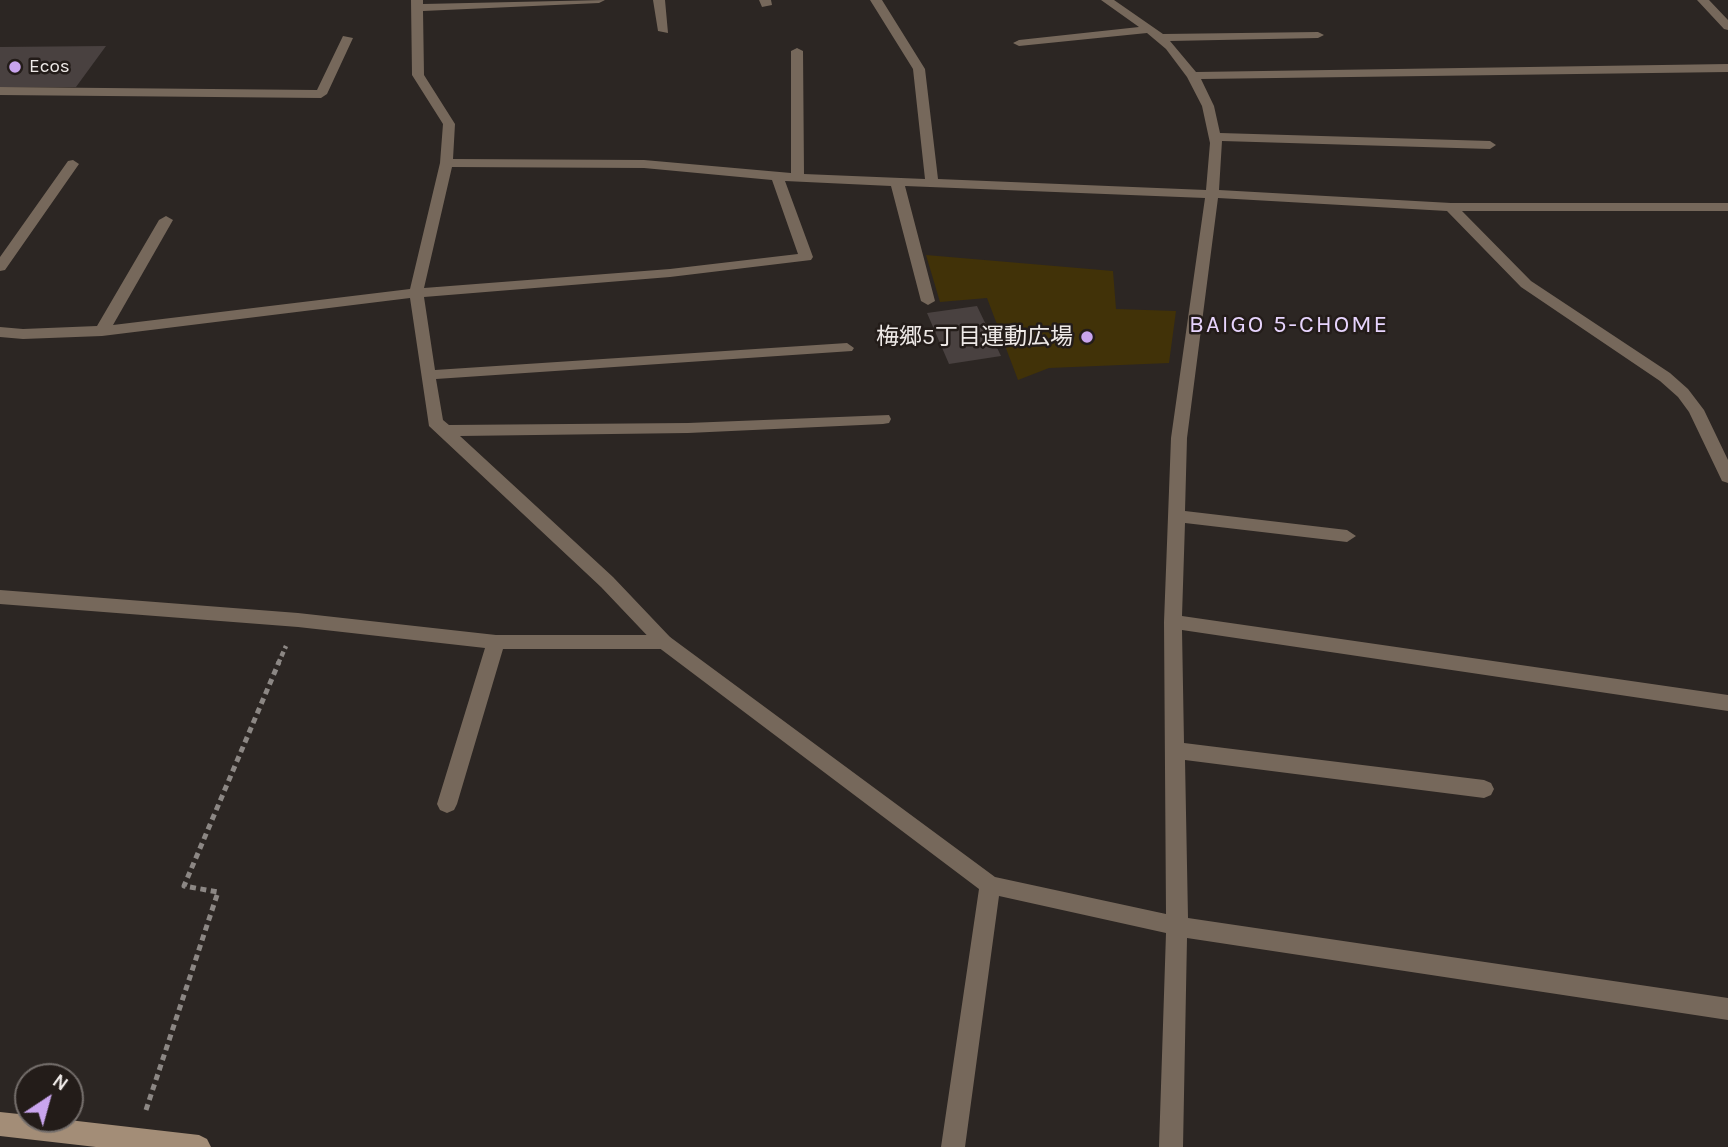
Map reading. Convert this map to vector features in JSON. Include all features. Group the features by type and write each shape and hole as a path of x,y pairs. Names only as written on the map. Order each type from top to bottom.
{"main road":[{"path":"0,1124 199,1147"}],"street":[{"path":"599,0 418,4 418,75 449,124 446,163 416,293 435,422 607,582 664,642 990,885 1177,926 1728,1009"},
{"path":"659,0 664,31"},
{"path":"876,0 919,68 932,183"},
{"path":"1107,0 1155,33 1193,76 1208,106 1215,137 1212,194 1179,438 1172,622 1177,926 1171,1147"},
{"path":"1703,0 1728,27"},
{"path":"1019,43 1155,33 1318,35"},
{"path":"0,91 321,94 347,38"},
{"path":"797,51 798,178"},
{"path":"1193,76 1728,68"},
{"path":"1215,137 1490,145"},
{"path":"446,163 644,164 798,178 1212,194 1451,207 1728,207"},
{"path":"0,267 73,164"},
{"path":"0,332 23,334 102,331 416,293 670,273 806,257 777,176"},
{"path":"897,182 928,301"},
{"path":"1451,207 1526,284 1665,377 1683,393 1696,410 1728,477"},
{"path":"102,331 166,219"},
{"path":"428,376 847,348"},
{"path":"444,430 688,428 883,419"},
{"path":"1176,516 1347,536"},
{"path":"0,597 298,620 496,642 664,642"},
{"path":"1172,622 1728,703"},
{"path":"447,804 496,642"},
{"path":"1174,750 1484,789"},
{"path":"953,1147 990,885"}],"path":[{"path":"136,1140 218,892 184,886 298,620"}],"shaded area":[{"name":"梅郷5丁目運動広場","path":"926,255 1113,271 1116,309 1176,311 1169,363 1049,368 1018,380 987,298 940,302"}],"building":[{"path":"106,46 76,87 0,87 0,47"},
{"path":"977,306 1001,356 949,364 927,313"}],"place":[{"name":"Ecos","path":"15,67"},
{"name":"梅郷5丁目運動広場","path":"1087,337"}],"district":[{"name":"BAIGO 5-CHOME","path":"1289,325"}]}
